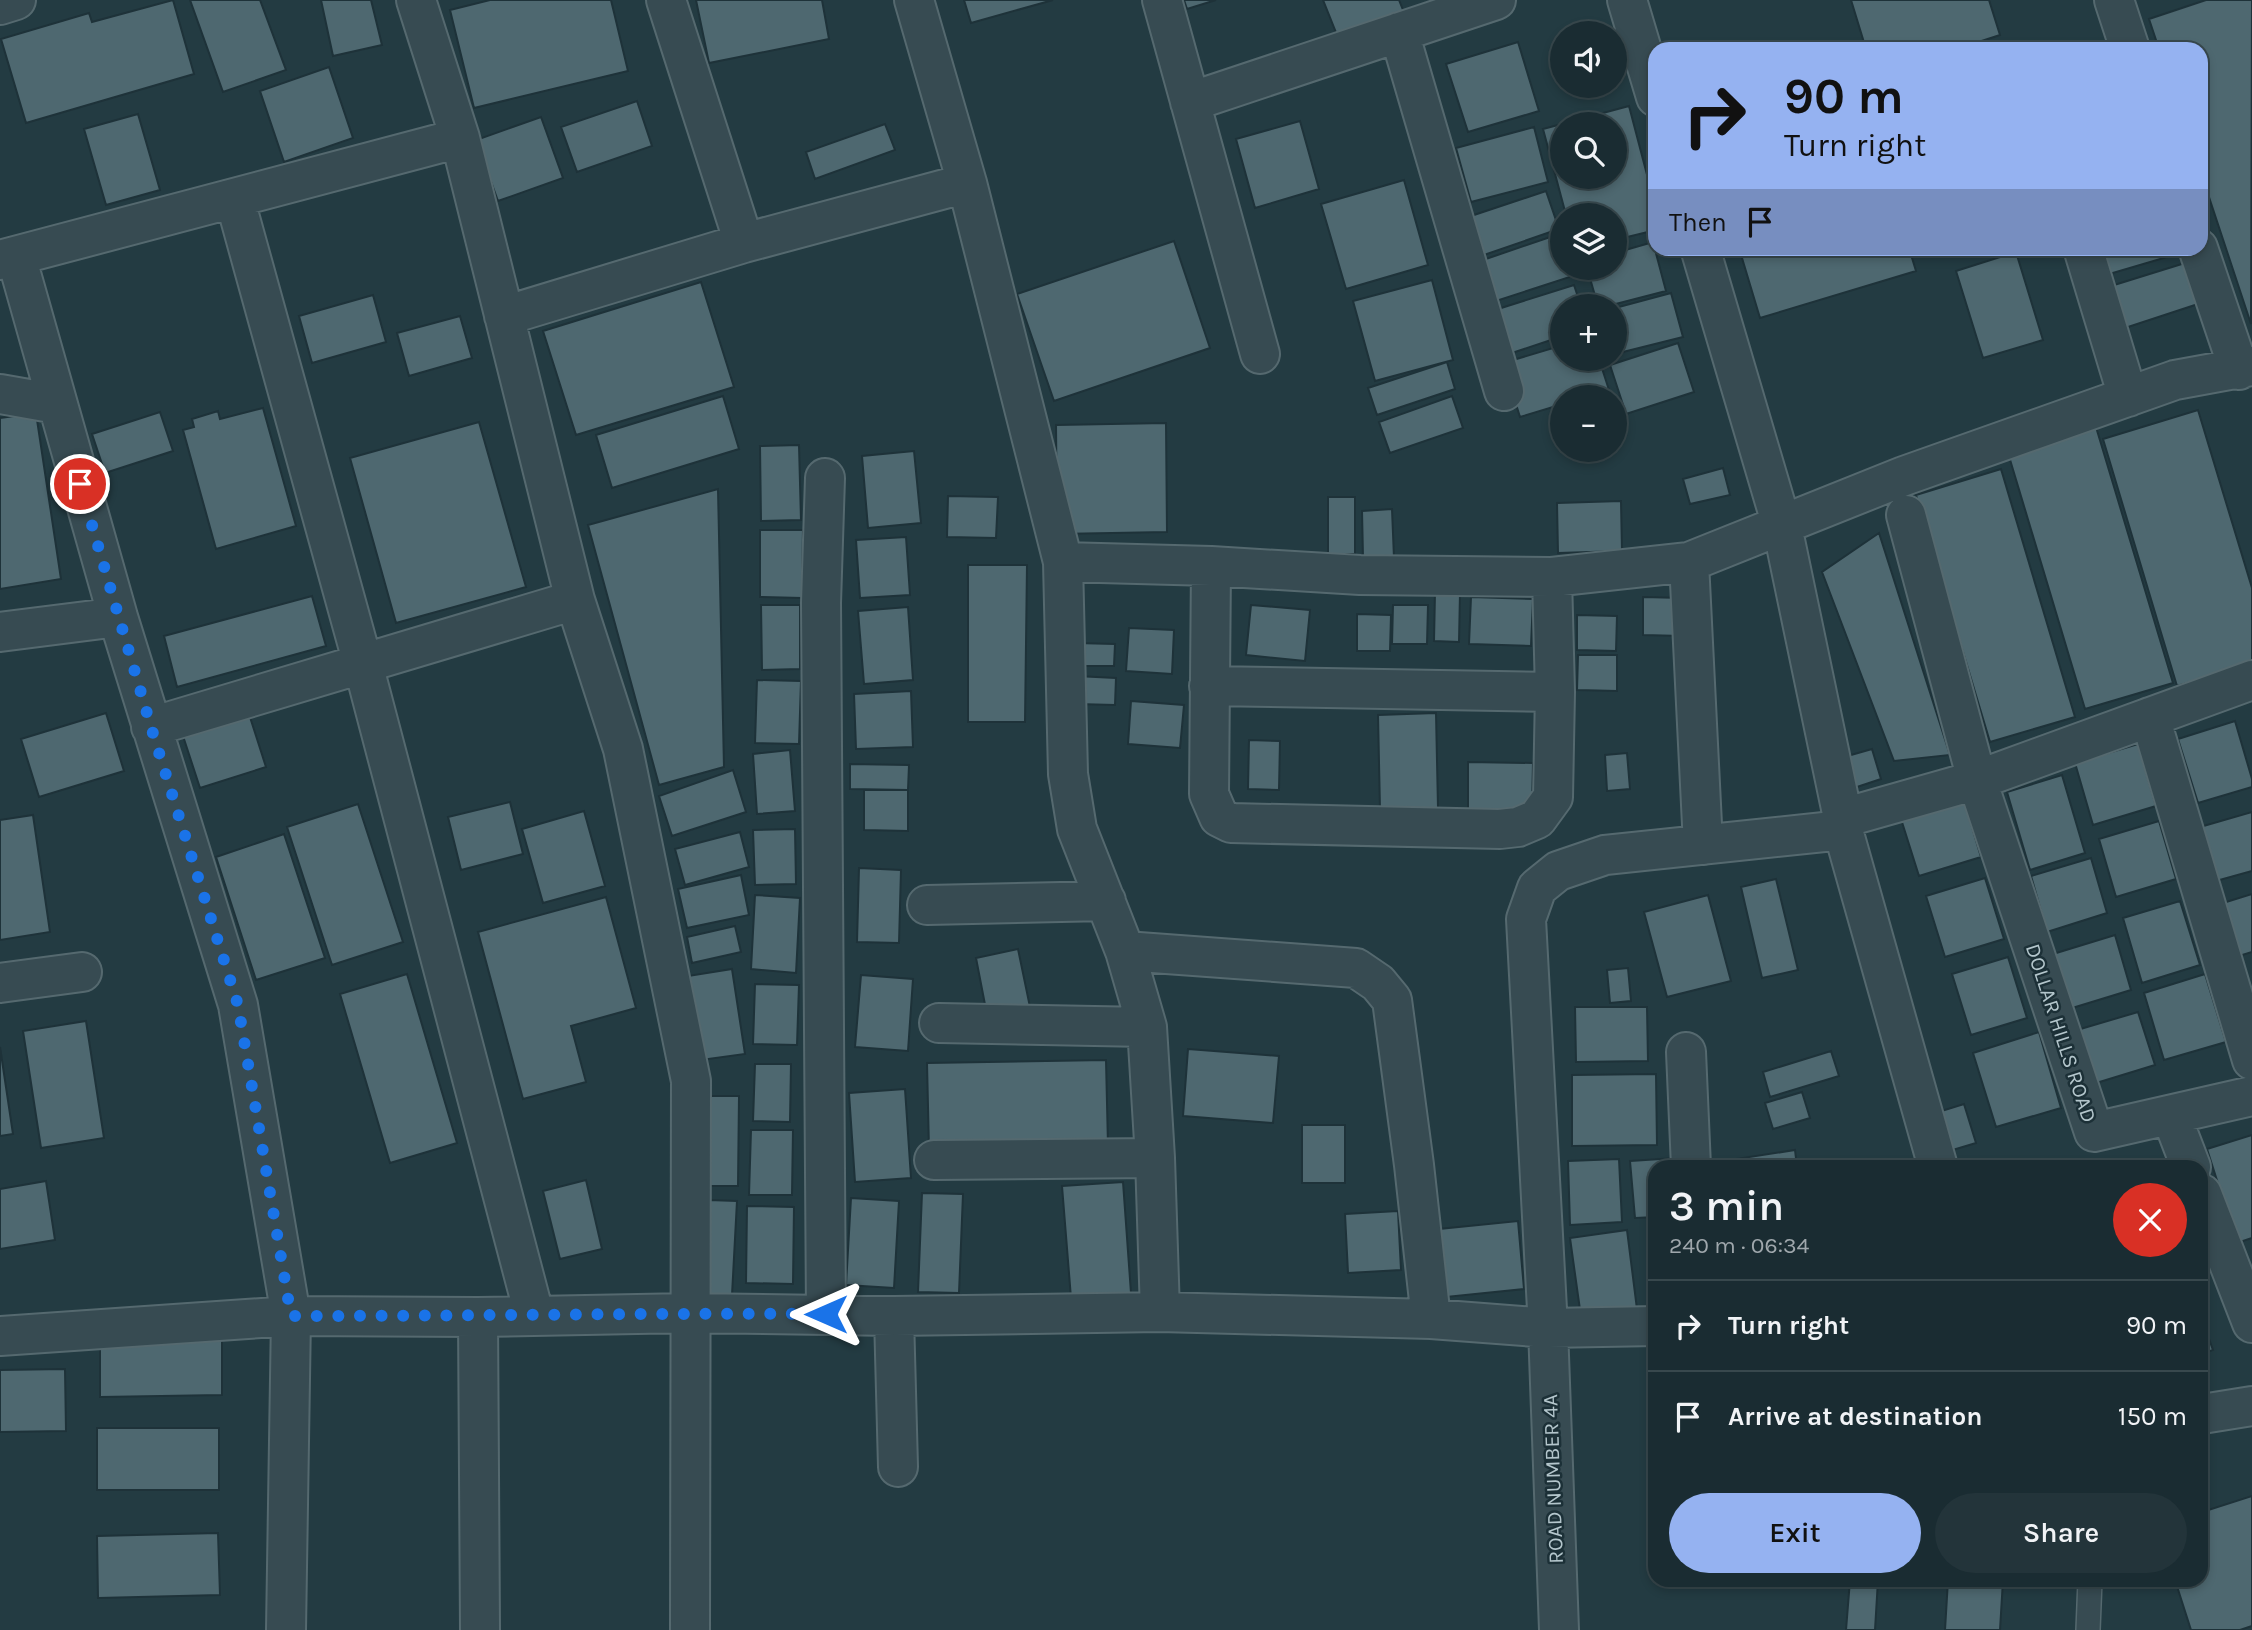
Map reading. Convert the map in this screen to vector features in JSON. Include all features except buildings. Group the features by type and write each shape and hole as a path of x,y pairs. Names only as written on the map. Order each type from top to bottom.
{"street":[{"path":"0,5 16,0"},
{"path":"416,0 460,138 575,600 623,749 691,1082 690,1630"},
{"path":"666,0 744,243"},
{"path":"914,0 967,183 1063,562 1068,774 1077,830 1125,951 1147,1027 1160,1312"},
{"path":"1161,0 1260,354"},
{"path":"1190,102 1496,0"},
{"path":"1627,0 1648,70"},
{"path":"2114,0 2128,42"},
{"path":"1399,32 1504,391"},
{"path":"286,1630 291,1316 238,1005 151,727 57,404 8,258 235,200 460,138"},
{"path":"504,316 744,243 967,183"},
{"path":"235,200 363,664 534,1314"},
{"path":"1702,256 1782,526 1843,824 1935,1160"},
{"path":"2085,256 2128,397"},
{"path":"1063,562 1211,566 1360,575 1552,577 1689,562 1938,464 2175,380 2246,368 2201,256"},
{"path":"0,394 57,404"},
{"path":"825,478 821,617 826,1314"},
{"name":"DOLLAR HILLS ROAD","path":"1906,515 1977,780 2094,1132 2252,1096"},
{"path":"1689,562 1703,845"},
{"path":"1211,566 1209,794 1219,817 1231,823 1500,829 1518,827 1538,819 1553,797 1555,692 1552,577"},
{"path":"151,727 575,600"},
{"path":"0,632 118,617"},
{"path":"1977,780 2252,680"},
{"path":"1209,686 1555,692"},
{"path":"2150,716 2252,1060"},
{"name":"ROAD NUMBER 4A","path":"1559,1630 1548,1328 1526,919 1537,888 1558,871 1605,855 1703,845 1843,824 1977,780"},
{"path":"927,905 1106,901"},
{"path":"1125,951 1356,968 1378,983 1392,1000 1431,1318"},
{"path":"0,984 82,972"},
{"path":"939,1023 1147,1027"},
{"path":"1686,1052 1691,1160"},
{"path":"2171,1115 2188,1160"},
{"path":"934,1160 1155,1157"},
{"path":"2208,1209 2252,1323"},
{"path":"0,1336 291,1316 478,1317 534,1314 894,1316 1160,1312 1431,1318 1548,1328 1648,1325"},
{"path":"894,1316 898,1467"},
{"path":"478,1317 480,1630"},
{"path":"2208,1413 2252,1406"}],"lane":[{"path":"2088,1630 2090,1587"}],"route":[{"path":"80,484 151,727 238,1005 291,1316 826,1314"}]}
